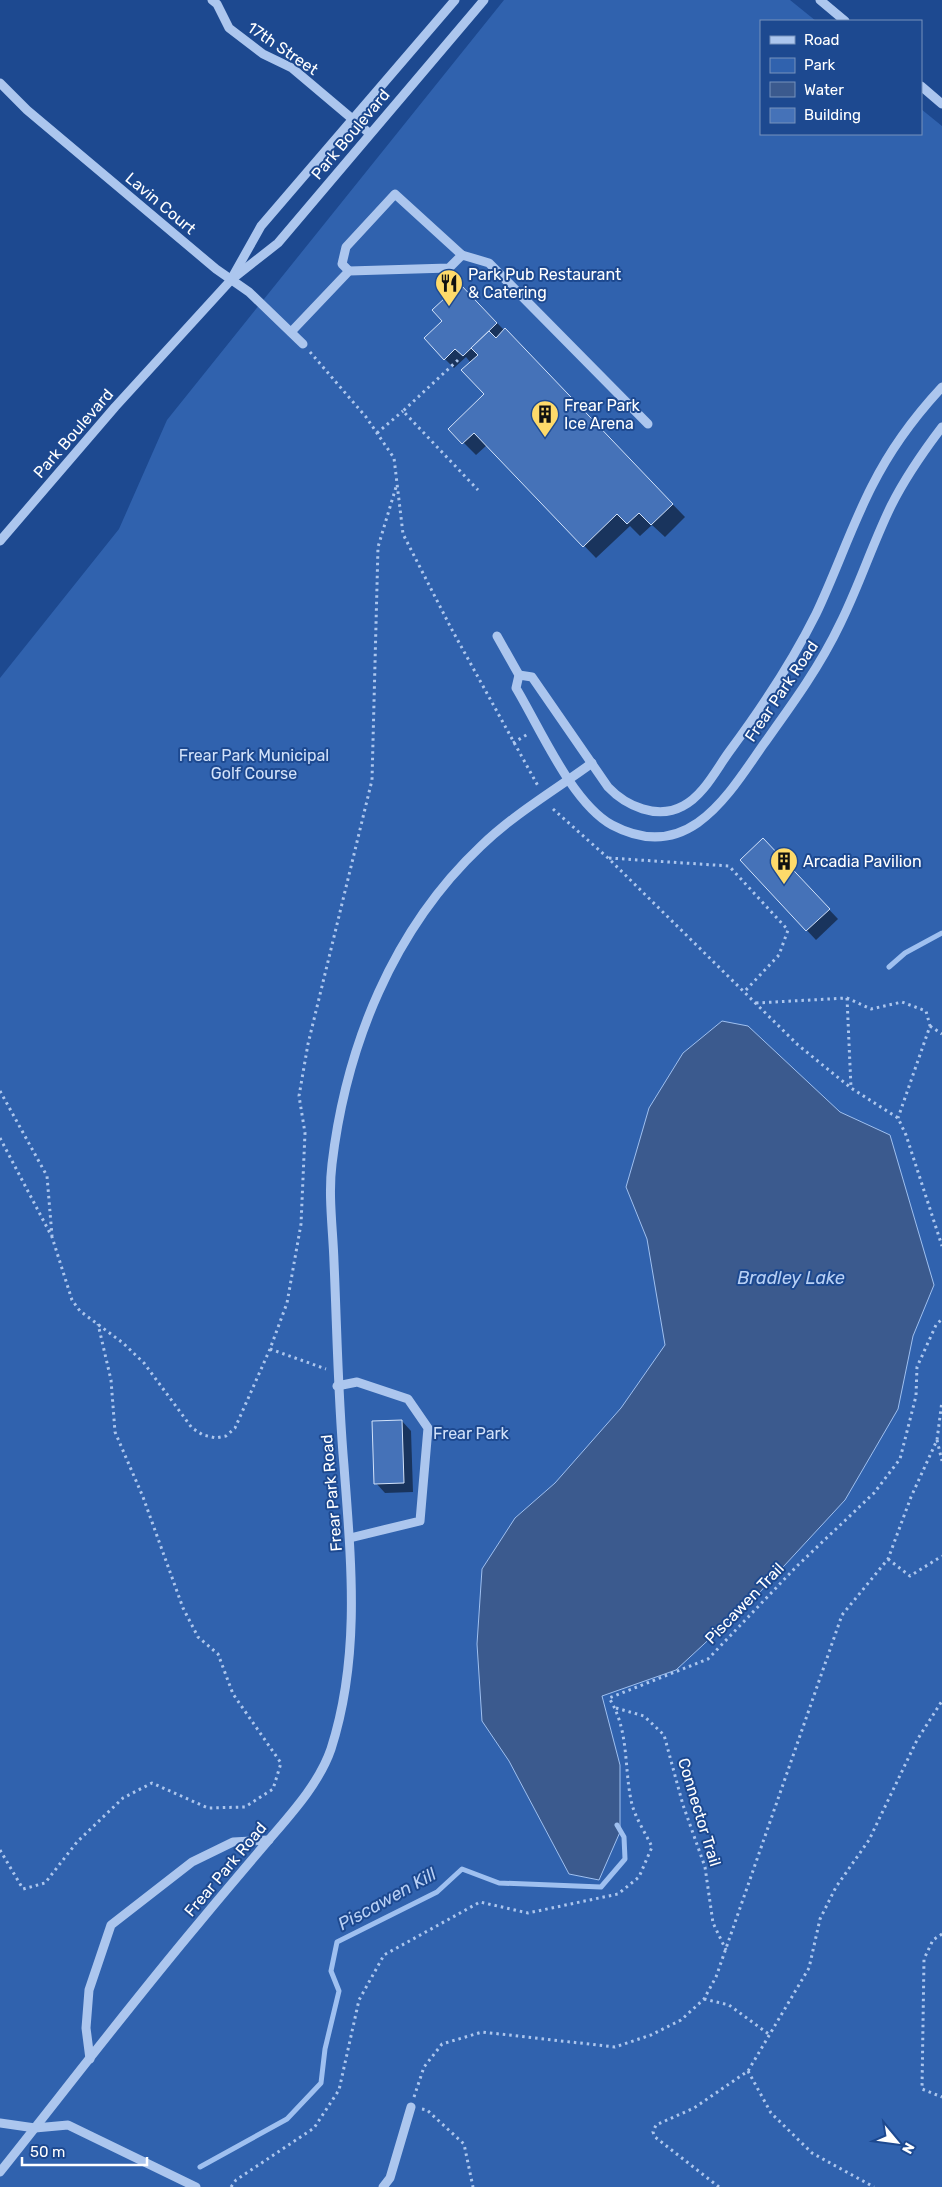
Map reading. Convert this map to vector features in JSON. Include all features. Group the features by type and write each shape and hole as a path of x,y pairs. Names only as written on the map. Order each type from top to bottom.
{"street":[{"name":"17th Street","path":"212,0 228,28 263,54 292,68 369,133"},
{"name":"Park Boulevard","path":"231,280 261,226 354,120 455,0"},
{"name":"Park Boulevard","path":"0,541 115,407 231,280 278,244 369,133 484,0"},
{"path":"820,0 844,20"},
{"name":"Lavin Court","path":"0,84 34,116 231,280 249,292 303,344"},
{"path":"922,87 942,104"},
{"path":"349,271 342,264 346,247 395,194 462,254 489,263 648,424"},
{"path":"291,332 349,271 449,268 462,254"},
{"name":"Frear Park Road","path":"519,675 532,677 618,798 641,809 670,811 685,805 698,795 738,741 800,644 872,486 921,410 942,387"},
{"name":"Frear Park Road","path":"497,636 519,675 516,688 579,796 612,824 631,832 650,836 681,832 702,820 719,806 810,678 827,650 891,506 908,475 942,427"},
{"name":"Frear Park Road","path":"0,2172 312,1786 330,1753 349,1664 352,1591 350,1538 337,1386 331,1168 353,1057 370,1011 402,944 432,900 458,869 502,828 592,763"},
{"path":"337,1386 357,1382 408,1399 428,1428 420,1521 350,1538"},
{"path":"90,2059 86,2028 89,1990 112,1926 192,1862 233,1842 268,1840"},
{"path":"383,2187 390,2178 411,2107"},
{"path":"0,2123 35,2128 68,2124 196,2187"}],"path":[{"path":"303,344 345,391 394,458 403,534 538,786"},
{"path":"377,433 458,360"},
{"path":"403,411 478,490"},
{"path":"0,1138 52,1237 72,1300 80,1311 123,1343 144,1363 192,1428 202,1435 216,1438 226,1436 236,1428 270,1349 287,1303 301,1224 305,1133 299,1096 308,1044 372,780 378,547 396,487"},
{"path":"553,809 608,858 798,1046 851,1088 898,1118 906,1135 942,1246"},
{"path":"608,858 729,866 788,930 779,955 744,992"},
{"path":"755,1003 847,998 871,1009 902,1002 926,1011 930,1026 898,1118"},
{"path":"847,998 851,1088"},
{"path":"930,1026 942,1034"},
{"path":"0,1091 47,1176 52,1237"},
{"name":"Piscawen Trail","path":"615,1708 609,1698 612,1695 708,1659 797,1566 874,1493 900,1459 916,1396 917,1367 936,1325 942,1319"},
{"path":"0,1850 23,1890 45,1883 77,1842 122,1798 152,1783 208,1808 245,1807 273,1788 281,1763 233,1694 218,1654 198,1637 183,1608 143,1497 115,1432 111,1380 98,1324"},
{"path":"270,1349 328,1369"},
{"path":"472,2187 464,2144 427,2110 411,2107 424,2066 442,2044 482,2032 615,2047 651,2035 681,2020 704,1999 716,1977 726,1950 842,1615 888,1559 911,1497 937,1440 942,1401"},
{"path":"937,1440 942,1461"},
{"path":"888,1559 910,1576 942,1556"},
{"path":"719,2187 655,2137 653,2132 656,2125 694,2108 748,2071 770,2035 785,2005 809,1968 820,1919 836,1887 869,1840 917,1740 942,1702"},
{"path":"231,2187 236,2180 314,2128 339,2090 358,2000 384,1955 480,1902 528,1913 618,1894 638,1877 652,1846 631,1802 623,1734 615,1708"},
{"name":"Connector Trail","path":"615,1708 644,1716 664,1735 683,1805 705,1868 713,1923 726,1950"},
{"path":"942,1934 934,1940 924,1959 922,2020 922,2089 942,2097"},
{"path":"704,1999 729,2005 770,2035"},
{"path":"748,2071 771,2113 812,2153 874,2187"}],"green space":[{"name":"Frear Park","path":"504,0 790,0 815,20 760,20 760,135 922,135 922,110 942,126 942,2187 0,2187 0,678 119,529 167,420"}],"water":[{"name":"Bradley Lake","path":"722,1021 748,1026 840,1112 890,1135 934,1285 913,1336 898,1409 845,1500 759,1593 676,1670 602,1696 620,1765 620,1832 599,1880 569,1874 509,1761 482,1721 477,1644 482,1569 515,1518 555,1483 621,1408 665,1345 647,1239 626,1187 649,1108 683,1053"}],"building":[{"path":"460,284 497,323 463,356 455,349 444,360 424,338 442,321 432,310"},
{"name":"Frear Park Ice Arena","path":"505,328 673,504 651,525 639,513 627,524 617,514 583,547 474,433 462,444 448,429 484,394 461,370 478,355 471,348 489,331 496,338"},
{"name":"Arcadia Pavilion","path":"763,838 830,909 806,931 740,860"},
{"path":"402,1420 404,1483 374,1484 372,1421"}],"waterway":[{"name":"Piscawen Kill","path":"889,967 905,953 942,933"},
{"name":"Piscawen Kill","path":"200,2167 287,2119 321,2083 325,2049 339,1991 331,1971 337,1942 437,1892 462,1869 499,1883 601,1887 625,1859 624,1837 617,1825"}],"place":[{"name":"Park Pub Restaurant & Catering","path":"449,307"},
{"name":"Frear Park Ice Arena","path":"545,438"},
{"name":"Arcadia Pavilion","path":"784,885"}],"park label":[{"name":"Frear Park Municipal Golf Course","path":"254,764"}]}
